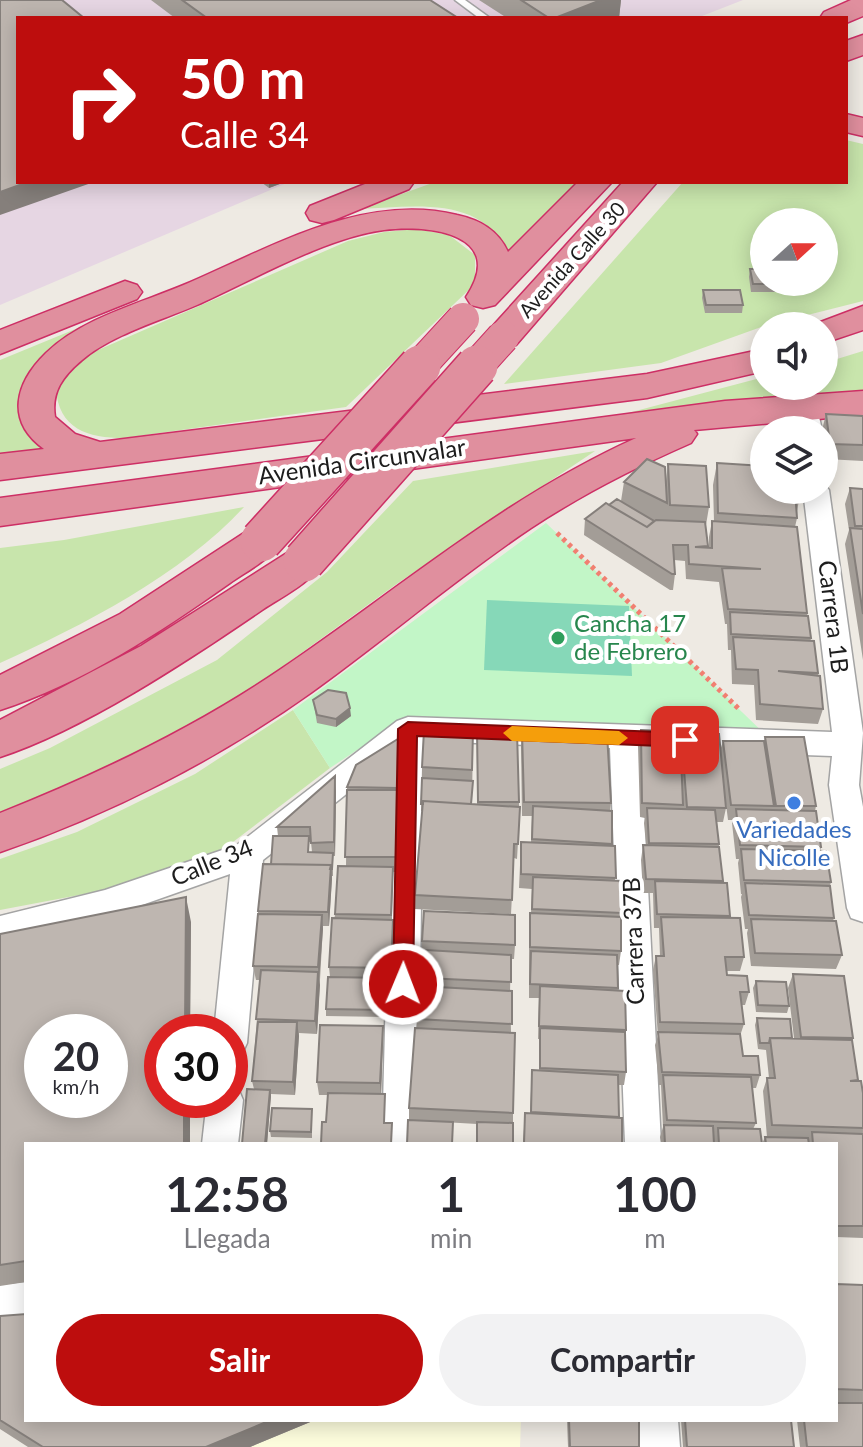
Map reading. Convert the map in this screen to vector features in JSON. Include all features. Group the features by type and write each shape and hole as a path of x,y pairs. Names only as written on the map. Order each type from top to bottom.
{"highway":[{"path":"838,16 863,5"},
{"path":"0,343 393,184"},
{"name":"Avenida Calle 30","path":"0,693 104,644 188,594 261,541 490,289 594,184"},
{"name":"Avenida Calle 30","path":"0,740 89,698 205,631 304,561 639,184"},
{"path":"102,454 65,445 50,435 38,419 38,388 54,362 103,333 313,242 396,218 449,223 472,232 488,246 494,264 490,289"},
{"path":"838,327 863,317"},
{"path":"838,344 863,339"},
{"path":"722,368 750,358"},
{"path":"722,368 750,363"},
{"name":"Avenida Circunvalar","path":"0,467 647,386 722,368"},
{"name":"Avenida Circunvalar","path":"814,416 863,403"},
{"path":"0,833 116,784 185,750 267,700 531,510 640,450 725,413"},
{"name":"Avenida Circunvalar","path":"0,512 725,413 774,416"}],"street":[{"name":"Carrera 1B","path":"818,504 856,744 844,785 863,908"},
{"path":"400,1142 408,729 856,744"},
{"name":"Calle 34","path":"0,930 105,904 248,854 408,729"},
{"name":"Carrera 37B","path":"625,738 643,1142"},
{"path":"233,1014 248,854"},
{"path":"220,1142 223,1118"},
{"path":"0,1304 24,1301"},
{"path":"658,1422 660,1447"}],"lane":[{"path":"459,0 482,16"}],"path":[{"path":"531,510 776,743"}],"shaded area":[{"path":"0,0 743,0 702,16 16,16 16,184 284,184 0,305"},
{"path":"310,1422 521,1422 520,1447 250,1447"}],"green space":[{"path":"848,140 863,144 863,301 819,312 750,312 750,331 661,363 504,384 681,184 848,184"},
{"path":"429,184 581,184 508,258 498,237 484,223 466,214 425,207 360,209"},
{"path":"417,229 449,235 475,255 475,284 346,407 124,438 87,433 69,422 62,413 56,388 89,354 348,241 384,232"},
{"path":"95,321 42,359 21,394 64,452 0,460 0,360"},
{"path":"863,351 863,394 838,395 838,359"},
{"path":"750,381 750,400 609,418"},
{"path":"595,451 398,583 217,714 121,764 0,818 0,769 50,748 217,660 327,572 413,481"},
{"path":"244,507 192,554 162,576 97,615 0,663 0,548 64,540"},
{"path":"546,523 769,738 407,717 330,768 293,710"},
{"name":"Cancha 17 de Febrero","path":"487,600 629,606 632,676 484,670"},
{"path":"293,710 330,768 212,858 111,889 0,910 0,859 77,832 195,774"}],"building":[{"path":"0,0 62,0 82,16 16,16 16,184 22,184 0,192"},
{"path":"182,0 430,0 455,16 204,16"},
{"path":"521,0 601,0 560,16 546,16"},
{"path":"703,290 740,290 743,305 706,305"},
{"path":"826,414 863,416 863,445 838,444 838,416"},
{"path":"647,459 665,467 667,503 624,482"},
{"path":"717,463 750,465 750,504 796,504 797,518 718,513"},
{"path":"668,464 706,466 709,507 670,505"},
{"path":"850,488 863,489 863,526 855,526"},
{"path":"617,499 654,521 647,527 609,505"},
{"path":"606,503 647,527 656,520 705,522 708,546 695,547 712,548 712,521 797,527 807,613 728,609 722,568 761,569 689,564 688,545 673,545 675,574 672,574 585,519"},
{"path":"850,528 863,529 863,614"},
{"path":"730,612 808,616 811,638 731,634"},
{"path":"733,637 814,641 818,673 778,671 820,676 823,709 760,704 758,670 736,669"},
{"path":"328,690 346,693 350,708 336,719 317,715 313,700"},
{"path":"424,730 473,732 472,770 422,767"},
{"path":"641,730 680,732 683,805 642,803"},
{"path":"477,731 517,731 519,802 478,802"},
{"path":"522,732 607,733 611,803 524,802"},
{"path":"681,733 719,734 726,808 687,807"},
{"path":"401,737 398,788 347,787 356,765"},
{"path":"765,737 804,737 816,806 776,806"},
{"path":"723,741 764,741 774,806 731,805"},
{"path":"335,776 334,842 311,843 310,827 277,827"},
{"path":"422,778 473,781 471,804 423,801 421,804"},
{"path":"347,790 400,790 400,857 345,857"},
{"path":"423,801 520,807 518,844 514,844 512,900 415,895"},
{"path":"533,806 612,811 612,844 532,839"},
{"path":"647,808 715,810 719,844 649,843"},
{"path":"736,809 816,811 821,847 740,845"},
{"path":"273,836 309,836 308,852 333,853 332,869 331,865 271,864"},
{"path":"521,842 615,846 616,878 521,874"},
{"path":"643,845 719,847 723,881 646,879"},
{"path":"741,849 826,851 831,882 744,880"},
{"path":"263,864 331,865 328,912 258,911"},
{"path":"338,866 393,867 391,915 335,914"},
{"path":"533,877 622,881 622,913 532,909"},
{"path":"655,881 727,883 730,916 657,914"},
{"path":"745,883 830,886 834,918 749,915"},
{"path":"186,897 185,1014 144,1014 144,1118 184,1118 184,1142 24,1142 24,1261 0,1265 0,934"},
{"path":"424,911 515,915 515,945 422,941"},
{"path":"530,913 621,917 621,951 530,947"},
{"path":"258,914 322,915 318,967 253,966"},
{"path":"661,917 740,918 744,957 725,957 727,975 747,976 749,992 740,992 744,1024 660,1022 656,956 664,956"},
{"path":"332,918 393,920 391,968 329,967"},
{"path":"751,919 836,921 842,955 755,953"},
{"path":"426,950 511,955 511,982 425,978"},
{"path":"531,951 617,955 618,988 530,984"},
{"path":"261,970 318,972 315,1021 256,1019"},
{"path":"793,974 844,976 853,1038 801,1037"},
{"path":"328,977 387,978 386,1010 326,1009"},
{"path":"756,981 786,982 789,1006 758,1005"},
{"path":"419,986 512,991 512,1024 417,1019"},
{"path":"540,986 625,991 626,1030 539,1026"},
{"path":"757,1018 790,1019 792,1038 770,1038 769,1043 760,1043"},
{"path":"258,1022 297,1022 293,1082 252,1081"},
{"path":"320,1025 383,1026 380,1083 317,1082"},
{"path":"415,1028 515,1033 513,1113 409,1108"},
{"path":"540,1028 625,1032 626,1072 540,1068"},
{"path":"658,1032 740,1034 743,1056 758,1056 760,1075 662,1072"},
{"path":"770,1038 852,1040 858,1080 850,1081 861,1081 863,1128 772,1125 767,1078 775,1078"},
{"path":"532,1070 618,1075 619,1117 531,1112"},
{"path":"663,1075 751,1077 756,1123 667,1120"},
{"path":"248,1089 270,1090 265,1142 242,1142 244,1118 248,1118"},
{"path":"328,1093 385,1094 384,1123 392,1123 391,1142 321,1142 322,1122 326,1122"},
{"path":"272,1108 312,1109 311,1132 270,1131"},
{"path":"525,1113 622,1118 622,1142 524,1142"},
{"path":"408,1120 453,1122 452,1142 407,1142"},
{"path":"477,1122 513,1123 513,1142 477,1142"},
{"path":"664,1125 713,1126 714,1142 665,1142"},
{"path":"718,1128 760,1129 762,1142 719,1142"},
{"path":"812,1132 863,1134 863,1226 838,1226 838,1142 813,1142"},
{"path":"765,1137 808,1138 809,1142 766,1142"},
{"path":"838,1284 863,1285 863,1390 838,1389"},
{"path":"24,1314 24,1422 266,1422 206,1447 43,1447 0,1420 0,1316"},
{"path":"838,1403 863,1403 863,1447 807,1447 804,1422 838,1422"},
{"path":"569,1422 639,1422 639,1447 570,1447"},
{"path":"685,1422 791,1422 794,1447 687,1447"}],"slow traffic":[{"path":"512,733 619,738"}],"place":[{"name":"Cancha 17 de Febrero","path":"558,638"},
{"name":"Variedades Nicolle","path":"794,803"}],"route":[{"path":"403,984 408,729 685,740"}]}
